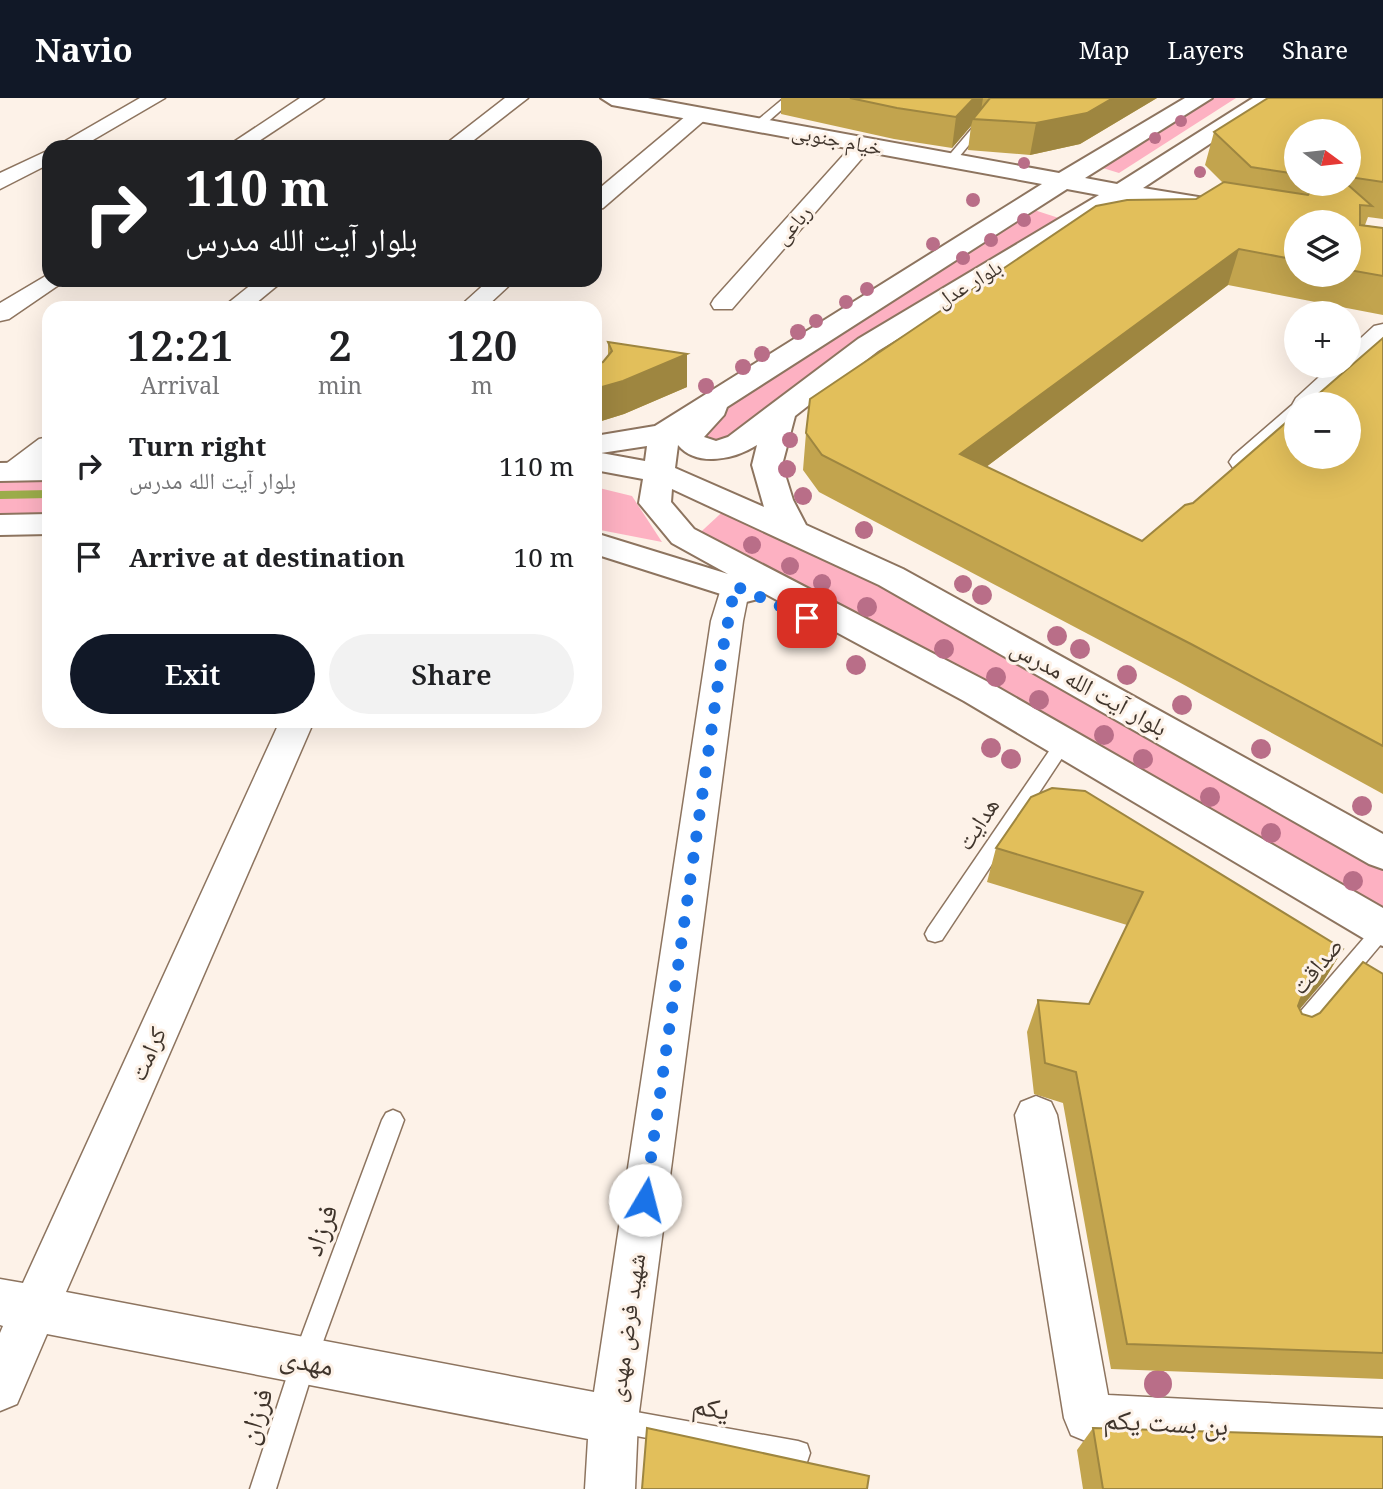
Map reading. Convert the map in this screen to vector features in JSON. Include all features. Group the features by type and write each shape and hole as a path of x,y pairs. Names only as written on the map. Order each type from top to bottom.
{"main road":[{"name":"خیام جنوبی","path":"612,98 1062,181 1108,194"},
{"path":"1108,194 1119,173 1236,98"},
{"name":"بلوار عدل","path":"743,385 694,426 688,434 691,442 710,452 725,450 738,444 868,345 1071,222 1108,194 1194,166 1268,98"},
{"name":"بلوار عدل","path":"602,444 664,434 1193,99"},
{"path":"1194,166 1214,195 1264,214"},
{"path":"1108,194 1144,210 1284,237"},
{"path":"1108,194 1284,218"},
{"path":"1071,222 1144,210"},
{"path":"781,412 767,465 777,500 792,530"},
{"path":"664,434 655,503 691,541 976,692 1383,929"},
{"name":"بلوار آیت الله مدرس","path":"602,462 659,473 792,530 891,577 1383,853"},
{"path":"6,472 42,471"},
{"path":"672,523 674,509 690,499 731,504"},
{"path":"2,528 42,525"},
{"path":"602,545 735,586 976,692"}],"street":[{"path":"78,140 155,98"},
{"path":"247,140 314,98"},
{"path":"461,140 518,98"},
{"path":"602,197 700,114"},
{"name":"رباعی","path":"723,304 863,145"},
{"path":"0,157 41,160"},
{"path":"0,182 41,160"},
{"path":"0,314 43,287"},
{"path":"244,301 262,287"},
{"path":"478,301 495,287"},
{"path":"1361,352 1383,331"},
{"path":"1318,392 1333,378"},
{"path":"1228,476 1284,424"},
{"path":"6,472 42,449"},
{"name":"شهید فرض مهدی","path":"610,1489 614,1420 724,635 735,586"},
{"name":"کرامت","path":"0,1388 17,1305 294,728"},
{"name":"بن بست یکم","path":"1037,1115 1088,1418 1383,1433"},
{"name":"مهدی","path":"17,1305 614,1420"}],"lane":[{"path":"758,125 790,98"},
{"path":"950,161 984,122"},
{"name":"هدایت","path":"935,934 1064,742"},
{"name":"صداقت","path":"1291,1037 1383,929"},
{"name":"فرزاد","path":"304,1361 393,1120"},
{"name":"فرزان","path":"263,1489 304,1361"},
{"name":"یکم","path":"614,1420 798,1453"}],"shaded area":[{"path":"1201,98 1236,98 1119,173 1093,165"},
{"path":"1025,207 1071,222 725,450 690,430"},
{"path":"42,478 42,513 0,514 0,480"},
{"path":"602,489 632,496 662,542 602,530"},
{"path":"731,504 1383,853 1383,929 691,541"}],"building":[{"path":"850,98 974,98 956,117"},
{"path":"990,98 1113,98 1087,113 1036,123 973,119"},
{"path":"1268,98 1383,98 1383,182 1362,179 1362,119 1284,119 1284,172 1251,167 1214,132"},
{"path":"1224,182 1284,191 1284,196 1361,196 1372,206 1360,205 1360,210 1284,210 1284,258 1239,249 960,454 1142,541 1185,505 1193,503 1284,424 1284,469 1361,469 1361,392 1321,392 1337,378 1361,378 1361,357 1383,338 1383,746 1191,644 822,455 806,433 810,399 1096,206 1127,200 1196,199"},
{"path":"1361,225 1383,228 1383,276 1361,272"},
{"path":"608,342 687,354 602,387 602,362 612,351"},
{"path":"1052,788 1085,791 1343,949 1301,998 1298,1006 1302,1014 1312,1017 1320,1013 1363,962 1383,974 1383,1353 1127,1344 1076,1072 1045,1063 1038,1000 1089,1004 1143,892 996,848 1031,797"},
{"path":"647,1428 869,1476 867,1489 642,1489"},
{"path":"1093,1428 1383,1437 1383,1489 1103,1489"}],"waterway":[{"path":"0,495 42,494"}],"route":[{"path":"645,1200 723,648 735,586 807,618"}]}
